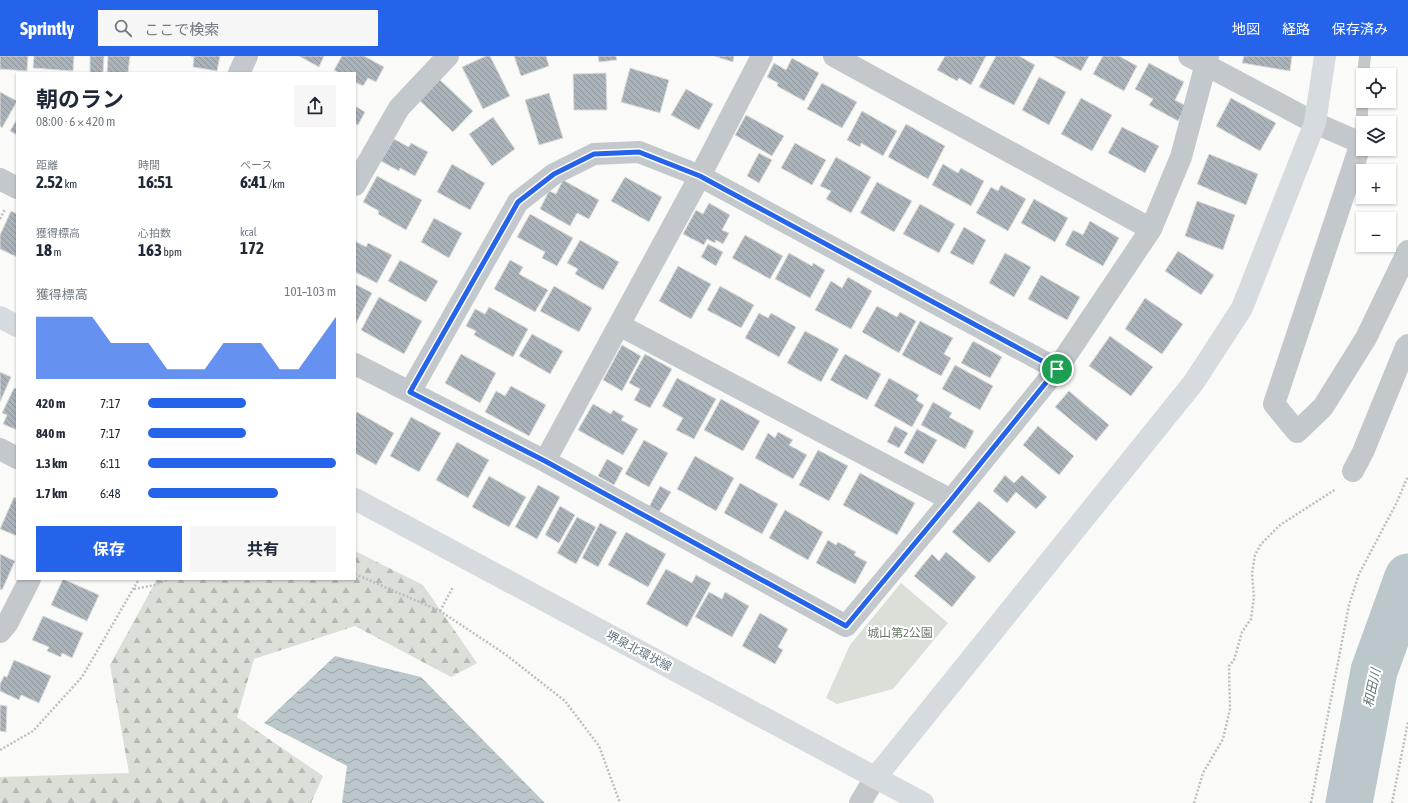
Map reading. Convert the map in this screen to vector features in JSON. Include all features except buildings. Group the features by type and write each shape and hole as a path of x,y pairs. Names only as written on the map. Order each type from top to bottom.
{"street":[{"path":"239,72 247,56"},
{"path":"356,183 399,108 448,56"},
{"path":"545,461 700,176 762,56"},
{"path":"834,56 1151,229"},
{"path":"860,803 875,778 1194,382 1242,308 1314,123 1325,56"},
{"path":"356,365 545,461 846,626 1057,369 1151,229 1181,156 1201,59 1314,123 1356,141"},
{"path":"410,392 518,202 554,174 594,154 639,152 700,176 1057,369"},
{"path":"1357,156 1274,404 1297,432 1323,407 1366,338 1408,251"},
{"path":"0,179 16,187"},
{"path":"0,317 16,325"},
{"path":"619,325 951,500"},
{"path":"1353,471 1363,452 1408,345"},
{"path":"0,449 16,457"},
{"name":"堺泉北環状線","path":"356,500 923,803"},
{"path":"2,626 29,580"}],"lane":[{"path":"1364,68 1366,56"}],"path":[{"path":"1194,803 1203,773 1223,739 1230,709 1230,666 1234,660 1242,632 1251,619 1254,597 1252,574 1255,555 1261,544 1280,525 1334,492 1353,471"},
{"path":"1311,803 1349,606 1359,574 1396,504 1408,476"},
{"path":"356,574 440,611 505,654 565,701 599,746 620,803"},
{"path":"0,750 33,731 82,676 139,580"},
{"path":"134,590 155,585 167,580"},
{"path":"440,611 452,587"},
{"path":"1392,803 1408,722"}],"green space":[{"path":"356,552 423,585 477,663 451,677 355,626 254,659 237,717 323,776 311,803 0,803 0,777 129,773 110,665 156,580 356,580"},
{"name":"城山第2公園","path":"901,583 948,623 893,689 837,704 826,698 850,645"}],"water":[{"path":"335,656 421,677 545,803 342,803 347,766 264,723"}],"waterway":[{"name":"和田川","path":"1349,803 1374,671 1408,577"}],"route":[{"path":"639,152 700,176 1057,369 846,626 545,461 410,392 518,202 554,174 594,154 639,152"}]}
